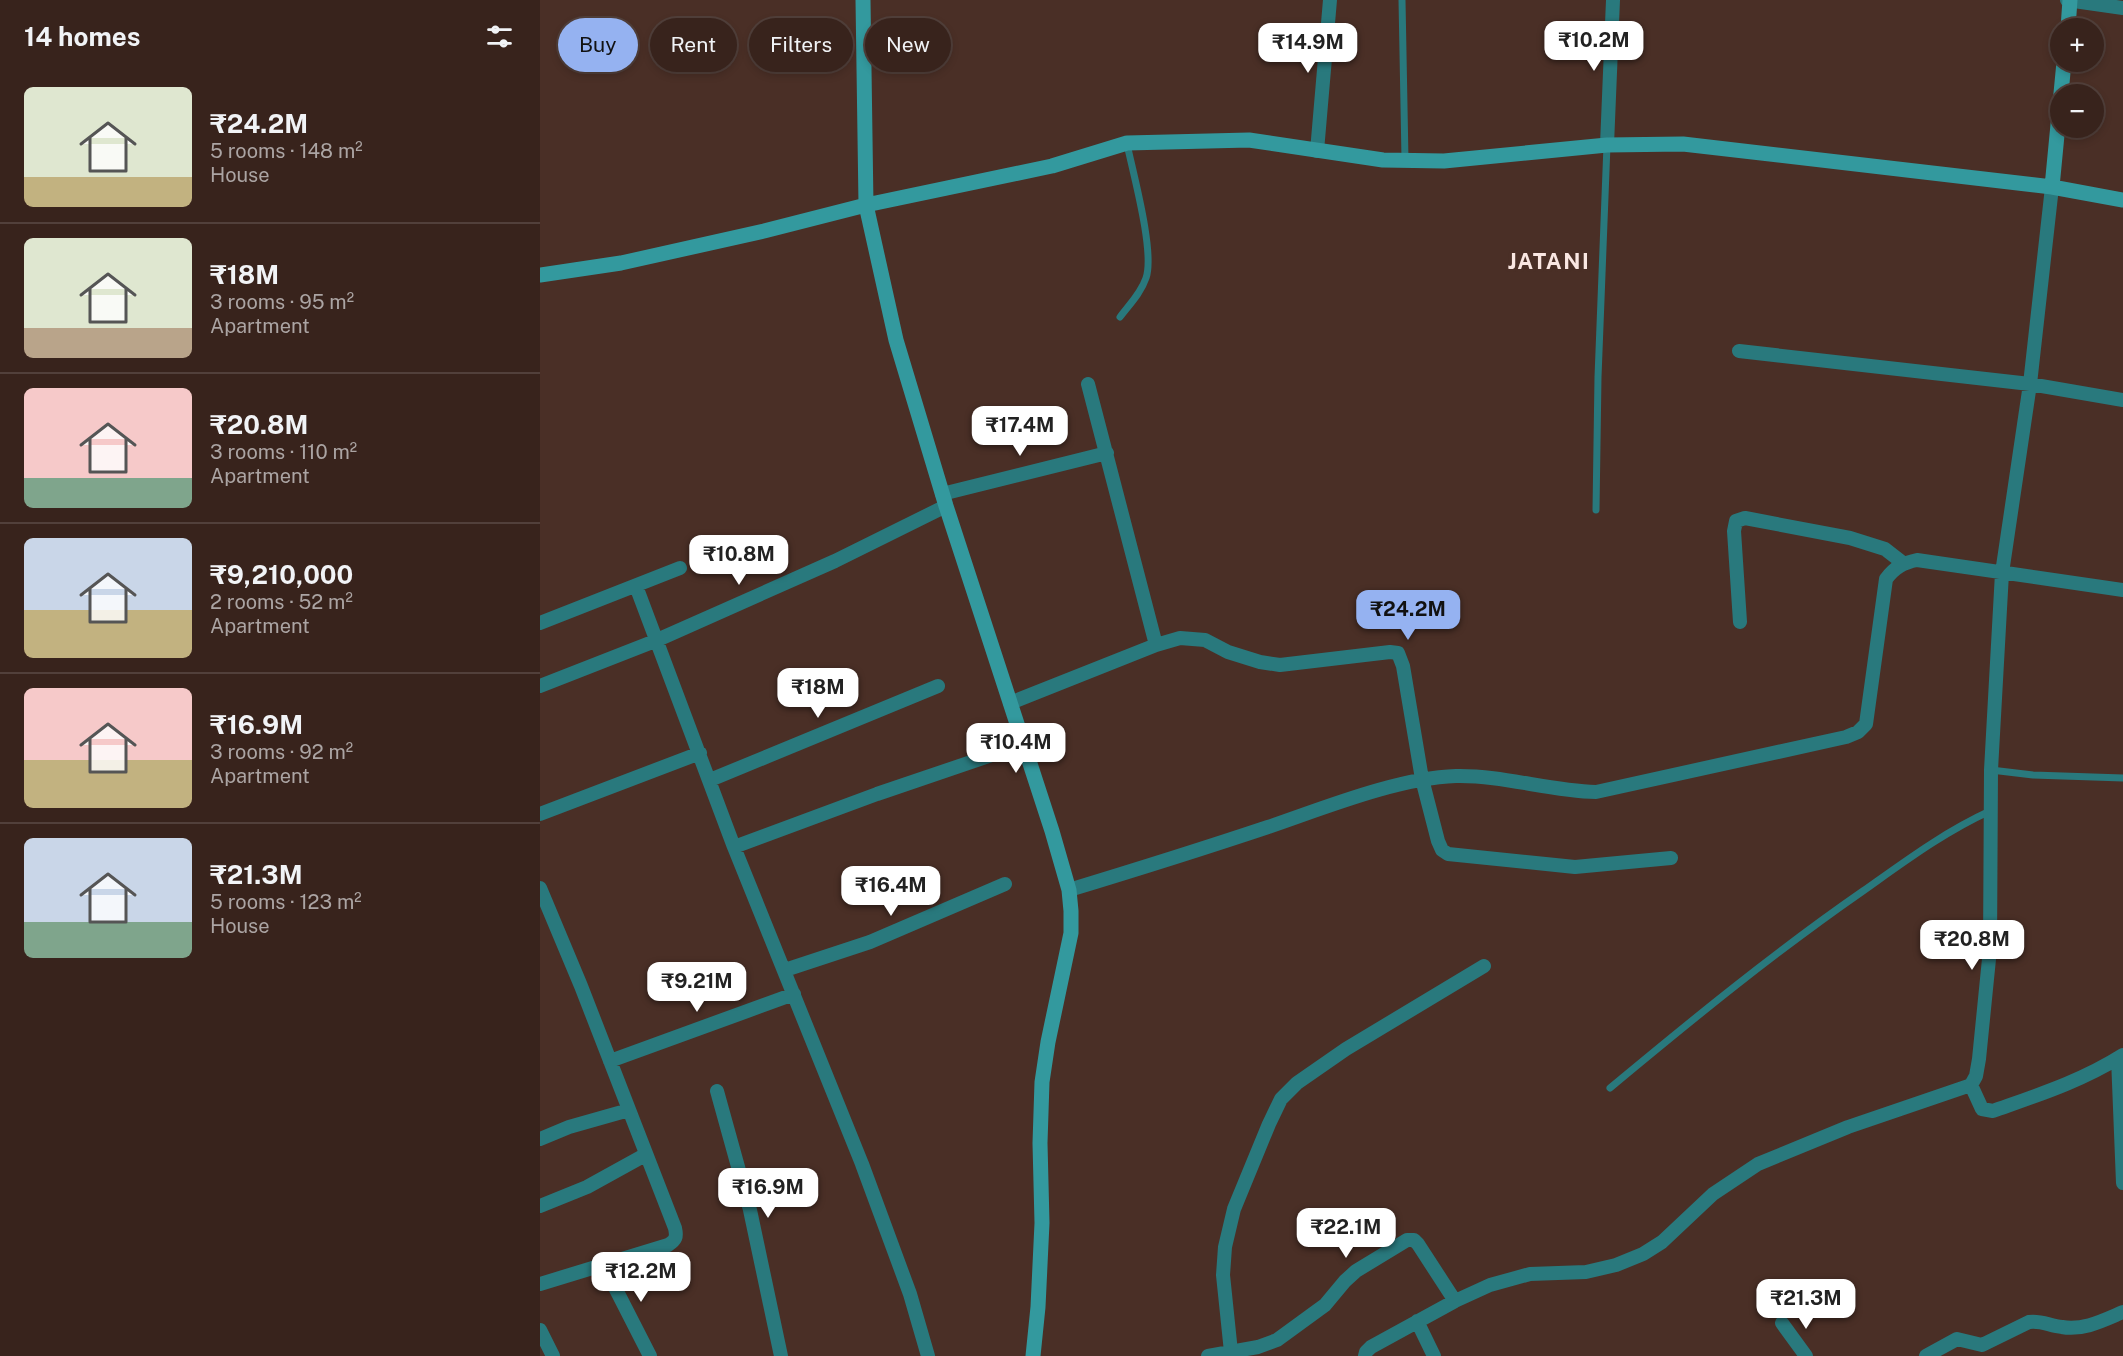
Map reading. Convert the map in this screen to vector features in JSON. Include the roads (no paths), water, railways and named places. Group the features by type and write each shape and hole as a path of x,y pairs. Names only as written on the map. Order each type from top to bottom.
{"street":[{"path":"863,0 866,205 896,340 944,500 1069,890 1071,933 1042,1082 1040,1143 1042,1223 1033,1356"},
{"path":"1317,151 1330,0"},
{"path":"1607,144 1613,0"},
{"path":"2068,18 2069,0 2123,8"},
{"path":"1365,1356 1371,1347 1455,1301 1490,1285 1530,1274 1586,1272 1625,1261 1662,1242 1713,1194 1758,1164 1848,1127 1971,1085 1976,1076 1990,948 1991,770 2002,573 2030,384 2063,72"},
{"path":"540,275 621,263 764,231 866,205 1052,166 1127,143 1249,140 1383,160 1444,161 1607,144 1683,144 2052,187 2123,200"},
{"path":"1739,351 2030,384 2123,400"},
{"path":"1088,384 1156,645"},
{"path":"540,686 655,641 835,561 944,500 1107,453"},
{"path":"1740,622 1734,531 1736,521 1744,518 1754,518 1859,540 1885,549 1904,563"},
{"path":"1069,890 1210,846 1351,798 1422,779 1457,776 1502,780 1574,792 1596,792 1846,737 1858,732 1866,724 1886,579 1894,569 1904,563 1917,560 2123,590"},
{"path":"540,623 680,568"},
{"path":"636,586 734,847 862,1164 906,1283 928,1356"},
{"path":"1010,703 1156,645 1180,638 1205,640 1239,655 1260,662 1280,665 1390,652 1398,654 1403,666 1422,779 1442,850 1448,854 1575,867 1671,858"},
{"path":"710,780 938,687"},
{"path":"734,847 877,794 1024,744"},
{"path":"540,814 700,753"},
{"path":"785,970 870,942 1005,884"},
{"path":"540,888 610,1060 675,1228 676,1237 674,1242 668,1245 540,1284"},
{"path":"1231,1353 1223,1275 1225,1247 1233,1209 1281,1099 1297,1083 1346,1049 1484,966"},
{"path":"610,1060 794,994"},
{"path":"1971,1085 1982,1109 1993,1111 2071,1083 2100,1070 2120,1057"},
{"path":"2120,1057 2123,1183"},
{"path":"717,1091 750,1210 782,1356"},
{"path":"540,1139 569,1127 629,1110"},
{"path":"540,1206 587,1187 645,1155"},
{"path":"1208,1356 1258,1347 1277,1340 1325,1305 1356,1271 1407,1239 1414,1240 1418,1244 1455,1301"},
{"path":"603,1264 650,1356"},
{"path":"1926,1356 1957,1340 1982,1345 2037,1320 2061,1327 2076,1328 2123,1311"},
{"path":"1417,1321 1434,1356"},
{"path":"1782,1323 1806,1356"},
{"path":"540,1330 553,1356"}],"lane":[{"path":"1402,0 1405,160"},
{"path":"1120,317 1139,292 1146,277 1148,263 1147,241 1127,143"},
{"path":"1596,510 1598,377 1607,144"},
{"path":"1991,770 2033,775 2123,778"},
{"path":"1610,1088 1802,933 1943,835 1990,811"}],"district":[{"name":"JATANI","path":"1549,261"}]}
